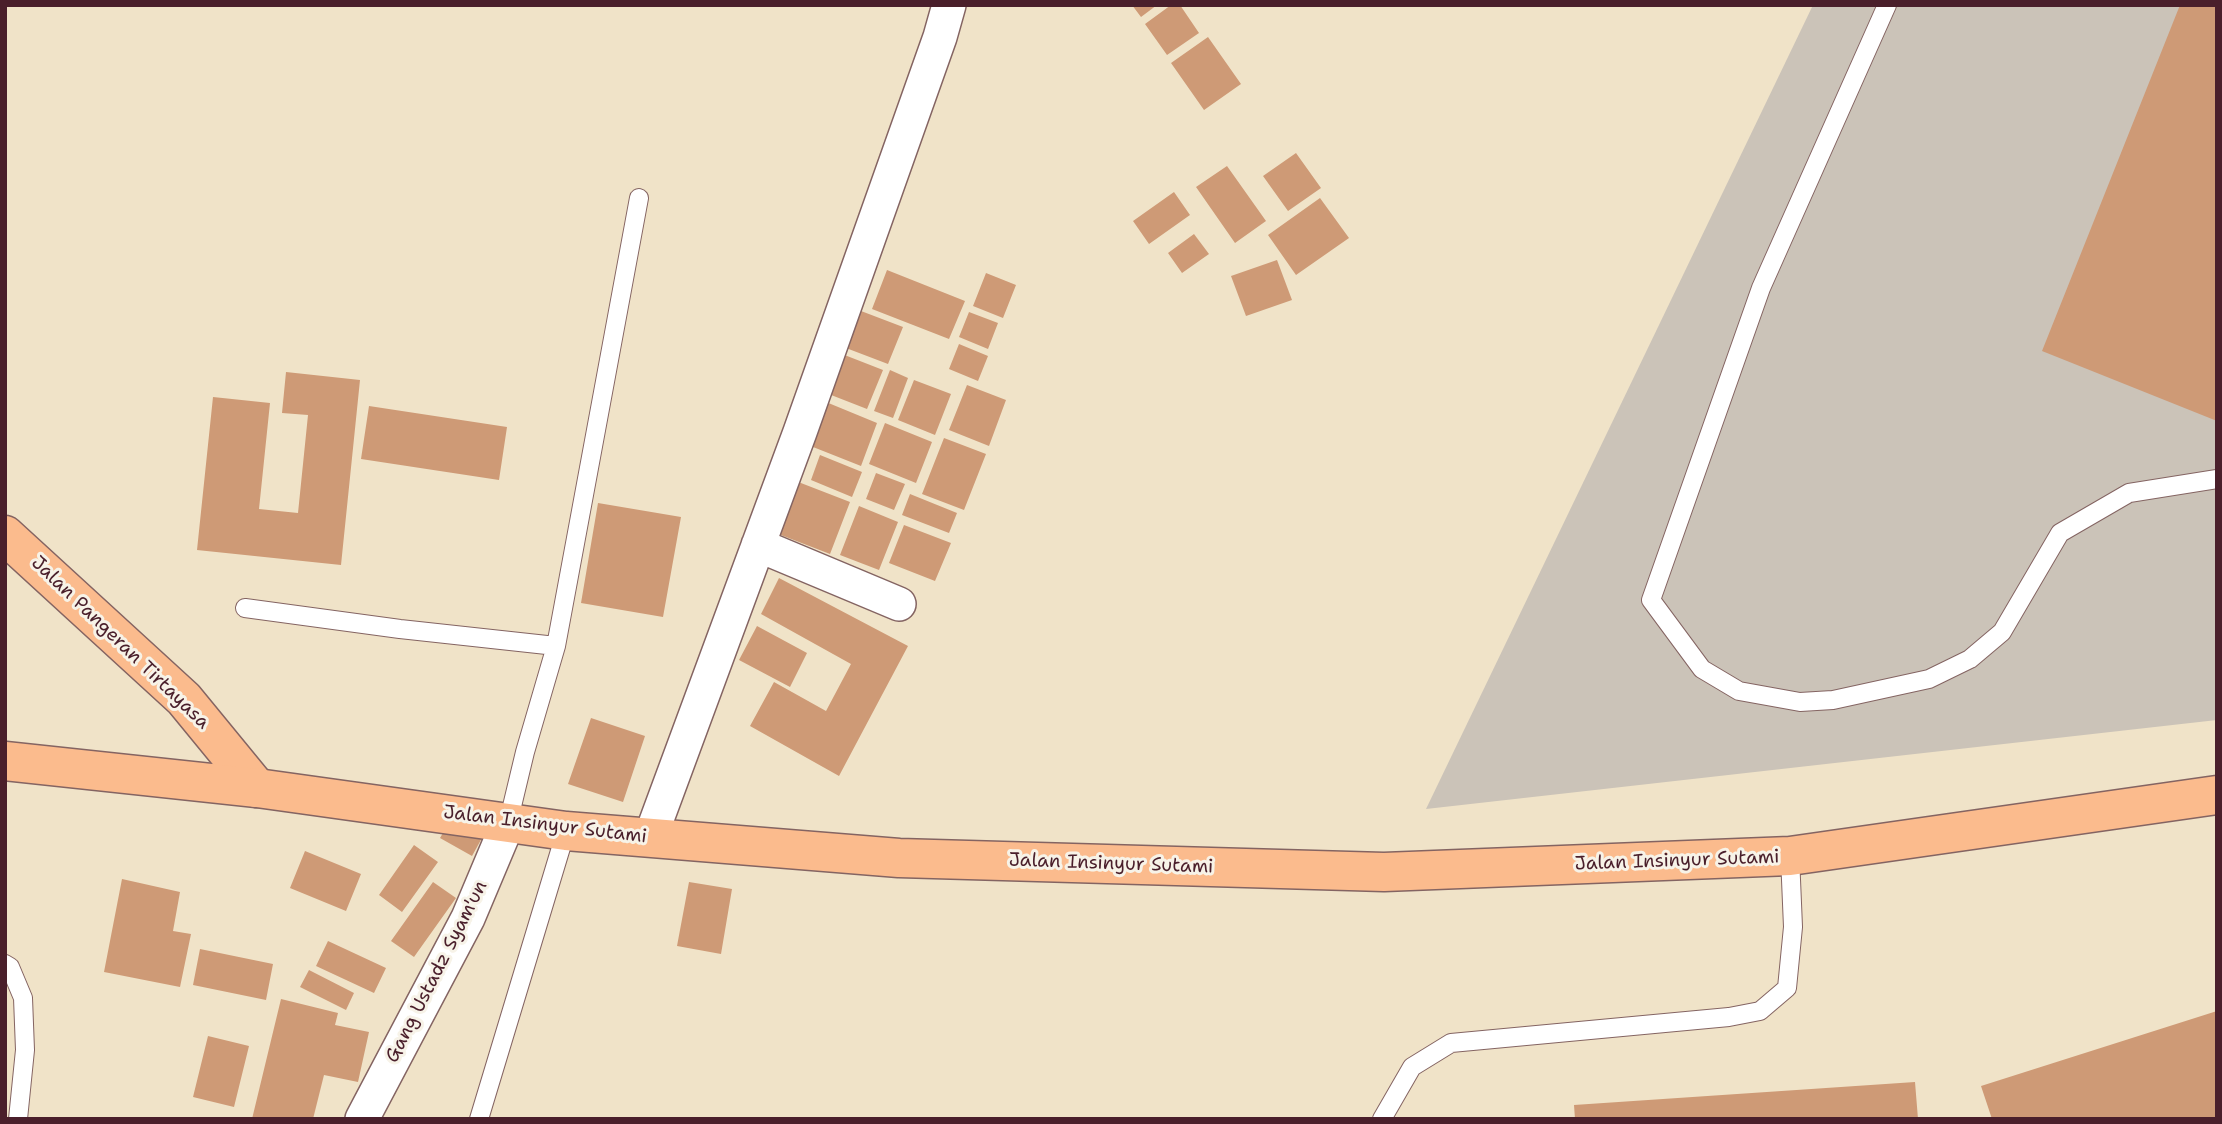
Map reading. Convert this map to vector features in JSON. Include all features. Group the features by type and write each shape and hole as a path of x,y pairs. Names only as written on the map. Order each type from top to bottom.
{"main road":[{"name":"Jalan Pangeran Tirtayasa","path":"5,535 184,699 257,788"},
{"name":"Jalan Insinyur Sutami","path":"5,761 257,788 566,831 898,858 1384,872 1790,856 2217,795"}],"street":[{"path":"650,838 931,63 948,5"},
{"path":"758,545 899,604"},
{"name":"Gang Ustadz Syam'un","path":"362,1119 468,918 508,823"}],"lane":[{"path":"1887,5 1761,288 1651,600 1702,669 1740,691 1800,702 1833,700 1929,679 1970,659 2002,632 2060,533 2129,493 2217,479"},
{"path":"508,823 525,752 556,646 639,198"},
{"path":"245,608 556,646"},
{"path":"480,1119 566,831"},
{"path":"1382,1119 1412,1068 1451,1043 1729,1017 1760,1011 1787,988 1793,927 1790,856"},
{"path":"5,964 10,967 23,998 24,1050 18,1119"}],"shaded area":[{"path":"1813,5 2217,5 2217,720 1426,809"}],"building":[{"path":"1132,5 1157,5 1141,17"},
{"path":"1171,5 1180,5 1199,33 1167,55 1145,24"},
{"path":"2180,5 2217,5 2217,421 2042,351"},
{"path":"1208,37 1241,84 1204,110 1171,63"},
{"path":"1296,153 1321,188 1288,211 1263,176"},
{"path":"1227,166 1266,221 1235,243 1196,187"},
{"path":"1174,192 1190,215 1149,244 1133,221"},
{"path":"1320,198 1349,238 1296,275 1268,235"},
{"path":"1194,234 1209,254 1182,273 1168,253"},
{"path":"1277,260 1292,300 1246,316 1231,276"},
{"path":"887,270 965,301 949,339 872,309"},
{"path":"986,273 1016,285 1003,318 973,306"},
{"path":"861,311 903,327 888,364 846,348"},
{"path":"969,312 998,323 988,349 959,337"},
{"path":"959,344 988,356 978,381 949,369"},
{"path":"842,354 883,370 867,409 826,393"},
{"path":"890,370 908,378 893,418 874,411"},
{"path":"286,372 360,380 341,565 197,550 213,397 270,403 259,509 298,513 308,415 282,413"},
{"path":"914,380 951,394 935,435 898,420"},
{"path":"967,385 1006,400 989,446 949,430"},
{"path":"826,402 877,423 861,466 808,445"},
{"path":"369,406 507,427 499,480 361,459"},
{"path":"885,423 932,442 916,483 869,464"},
{"path":"944,438 986,454 964,510 922,494"},
{"path":"820,455 862,472 852,497 811,480"},
{"path":"876,473 905,484 894,510 866,499"},
{"path":"788,478 850,502 830,554 768,530"},
{"path":"910,494 957,513 949,533 902,515"},
{"path":"598,503 681,517 663,617 581,603"},
{"path":"859,506 898,522 879,570 840,555"},
{"path":"904,525 951,543 935,581 889,563"},
{"path":"779,578 908,646 839,776 750,726 774,682 826,711 851,664 761,614"},
{"path":"757,626 807,653 790,687 739,660"},
{"path":"591,718 645,736 623,802 568,784"},
{"path":"450,821 482,838 472,856 440,838"},
{"path":"414,845 438,862 402,912 379,895"},
{"path":"305,851 361,874 346,911 290,888"},
{"path":"122,879 180,892 173,931 191,934 180,987 104,972"},
{"path":"433,882 456,898 414,957 391,941"},
{"path":"689,882 732,889 721,954 677,946"},
{"path":"328,941 386,968 374,993 316,966"},
{"path":"200,949 273,964 266,1000 193,985"},
{"path":"309,970 354,993 346,1010 300,987"},
{"path":"281,999 338,1013 335,1025 369,1032 358,1082 324,1075 313,1119 252,1119"},
{"path":"2217,1011 2217,1119 1992,1119 1981,1086"},
{"path":"208,1036 249,1046 234,1107 193,1097"},
{"path":"1915,1082 1918,1119 1575,1119 1574,1105"}]}
